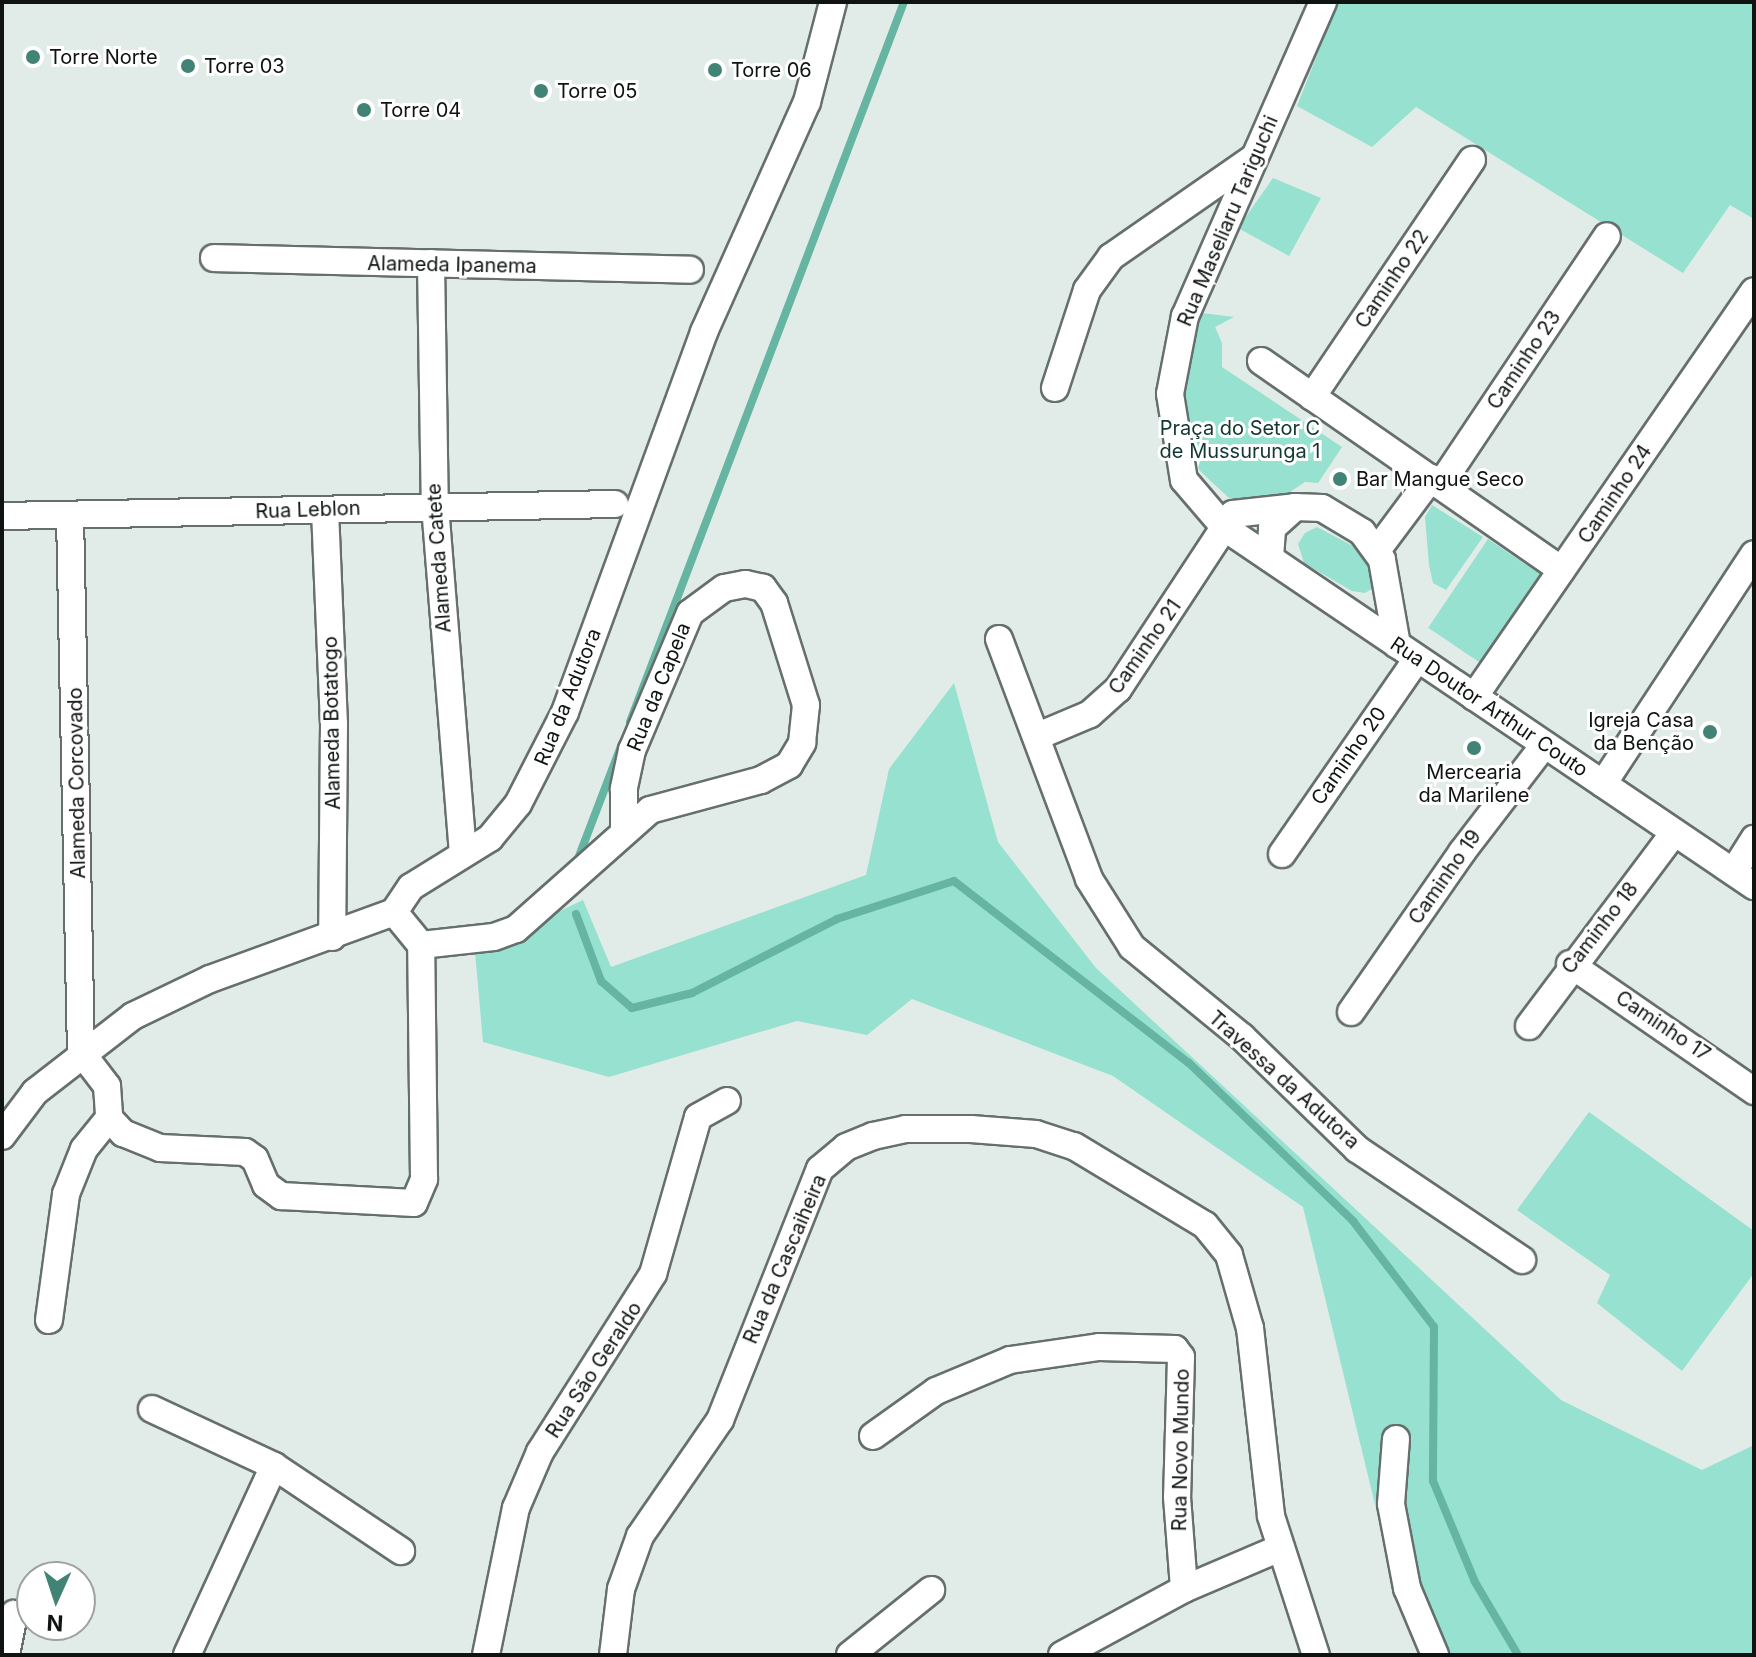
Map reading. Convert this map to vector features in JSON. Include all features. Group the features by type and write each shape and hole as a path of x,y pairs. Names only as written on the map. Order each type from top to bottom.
{"street":[{"name":"Rua da Adutora","path":"2,1136 35,1092 81,1052 133,1016 210,979 394,912 411,887 490,838 518,804 565,712 704,332 807,102 833,2"},
{"name":"Rua Maseliaru Tariguchi","path":"1225,528 1184,480 1170,394 1185,316 1323,2"},
{"path":"1055,388 1087,290 1111,257 1252,159"},
{"name":"Caminho 22","path":"1312,397 1472,160"},
{"name":"Caminho 23","path":"1378,549 1436,481 1607,236"},
{"name":"Alameda Ipanema","path":"214,258 690,270"},
{"name":"Alameda Catete","path":"431,263 435,506 463,852"},
{"name":"Caminho 24","path":"1474,697 1754,291"},
{"path":"1261,361 1562,570"},
{"name":"Rua Leblon","path":"2,516 615,504"},
{"path":"1270,558 1272,528 1295,507"},
{"path":"1225,528 1233,514 1295,507 1322,508 1362,532 1378,549 1407,652"},
{"name":"Alameda Botatogo","path":"325,510 334,724 332,937"},
{"name":"Alameda Corcovado","path":"70,515 81,1052"},
{"name":"Rua Doutor Arthur Couto","path":"1225,528 1744,879"},
{"name":"Caminho 21","path":"1038,736 1090,714 1118,689 1225,528"},
{"path":"1603,784 1754,554"},
{"name":"Rua da Capela","path":"421,945 494,937 516,929 650,810 761,780 795,759 807,726 806,705 774,603 763,588 745,584 724,588 690,613 632,750 624,789 624,832"},
{"name":"Travessa da Adutora","path":"999,639 1038,736 1089,879 1132,947 1242,1037 1357,1149 1522,1260"},
{"name":"Caminho 20","path":"1282,854 1407,652"},
{"name":"Caminho 19","path":"1351,1012 1480,827 1544,745"},
{"name":"Caminho 18","path":"1529,1026 1570,964 1674,833"},
{"path":"1744,879 1754,839"},
{"path":"81,1052 107,1086 109,1118 123,1133 160,1148 245,1152 255,1159 266,1185 281,1196 414,1203 424,1179 421,945 394,912"},
{"name":"Caminho 17","path":"1570,964 1754,1091"},
{"name":"Rua São Geraldo","path":"486,1655 522,1494 540,1452 653,1274 698,1117 727,1101"},
{"path":"49,1320 66,1194 84,1149 109,1118"},
{"name":"Rua da Cascaiheira","path":"613,1655 621,1589 640,1536 720,1420 820,1169 846,1147 905,1129 1036,1134 1074,1146 1205,1225 1229,1255 1242,1289 1278,1549 1316,1655"},
{"name":"Rua Novo Mundo","path":"873,1436 936,1391 1010,1360 1099,1347 1175,1349 1181,1357 1177,1497 1184,1589"},
{"path":"152,1409 274,1466 401,1551"},
{"path":"1396,1439 1391,1504 1407,1588 1435,1655"},
{"path":"187,1655 274,1466"},
{"path":"1062,1655 1184,1589 1278,1549"},
{"path":"850,1655 931,1590"},
{"path":"14,1614 14,1653"}],"green space":[{"path":"1338,2 1754,2 1754,219 1730,205 1683,273 1416,107 1372,147 1297,106"},
{"path":"1273,178 1321,198 1289,256 1238,228"},
{"name":"Praça do Setor C de Mussurunga 1","path":"1194,307 1202,313 1234,317 1215,327 1222,343 1222,367 1342,447 1318,483 1305,482 1278,500 1253,503 1229,498 1200,471 1189,448 1180,386"},
{"path":"1432,505 1483,537 1446,590 1433,583 1429,565 1425,517"},
{"path":"1317,527 1372,556 1377,586 1365,593 1352,591 1304,563 1298,544 1305,533"},
{"path":"1488,539 1545,578 1485,666 1428,628"},
{"path":"954,683 998,842 1096,968 1561,1400 1702,1470 1754,1445 1754,1655 1420,1655 1400,1608 1303,1207 1113,1076 912,999 867,1035 797,1021 609,1077 483,1042 475,952 583,900 611,967 866,875 889,769"},
{"path":"1589,1112 1754,1231 1754,1273 1682,1371 1597,1303 1610,1275 1517,1210"}],"waterway":[{"path":"630,722 904,2"},
{"path":"576,864 621,746"},
{"path":"576,914 601,981 632,1008 692,993 837,919 954,881 1189,1063 1353,1221 1434,1327 1433,1481 1475,1582 1518,1655"}],"place":[{"name":"Torre Norte","path":"33,57"},
{"name":"Torre 03","path":"188,66"},
{"name":"Torre 06","path":"715,70"},
{"name":"Torre 05","path":"541,91"},
{"name":"Torre 04","path":"364,110"},
{"name":"Bar Mangue Seco","path":"1340,479"},
{"name":"Igreja Casa da Benção","path":"1710,732"},
{"name":"Mercearia da Marilene","path":"1474,748"}]}
